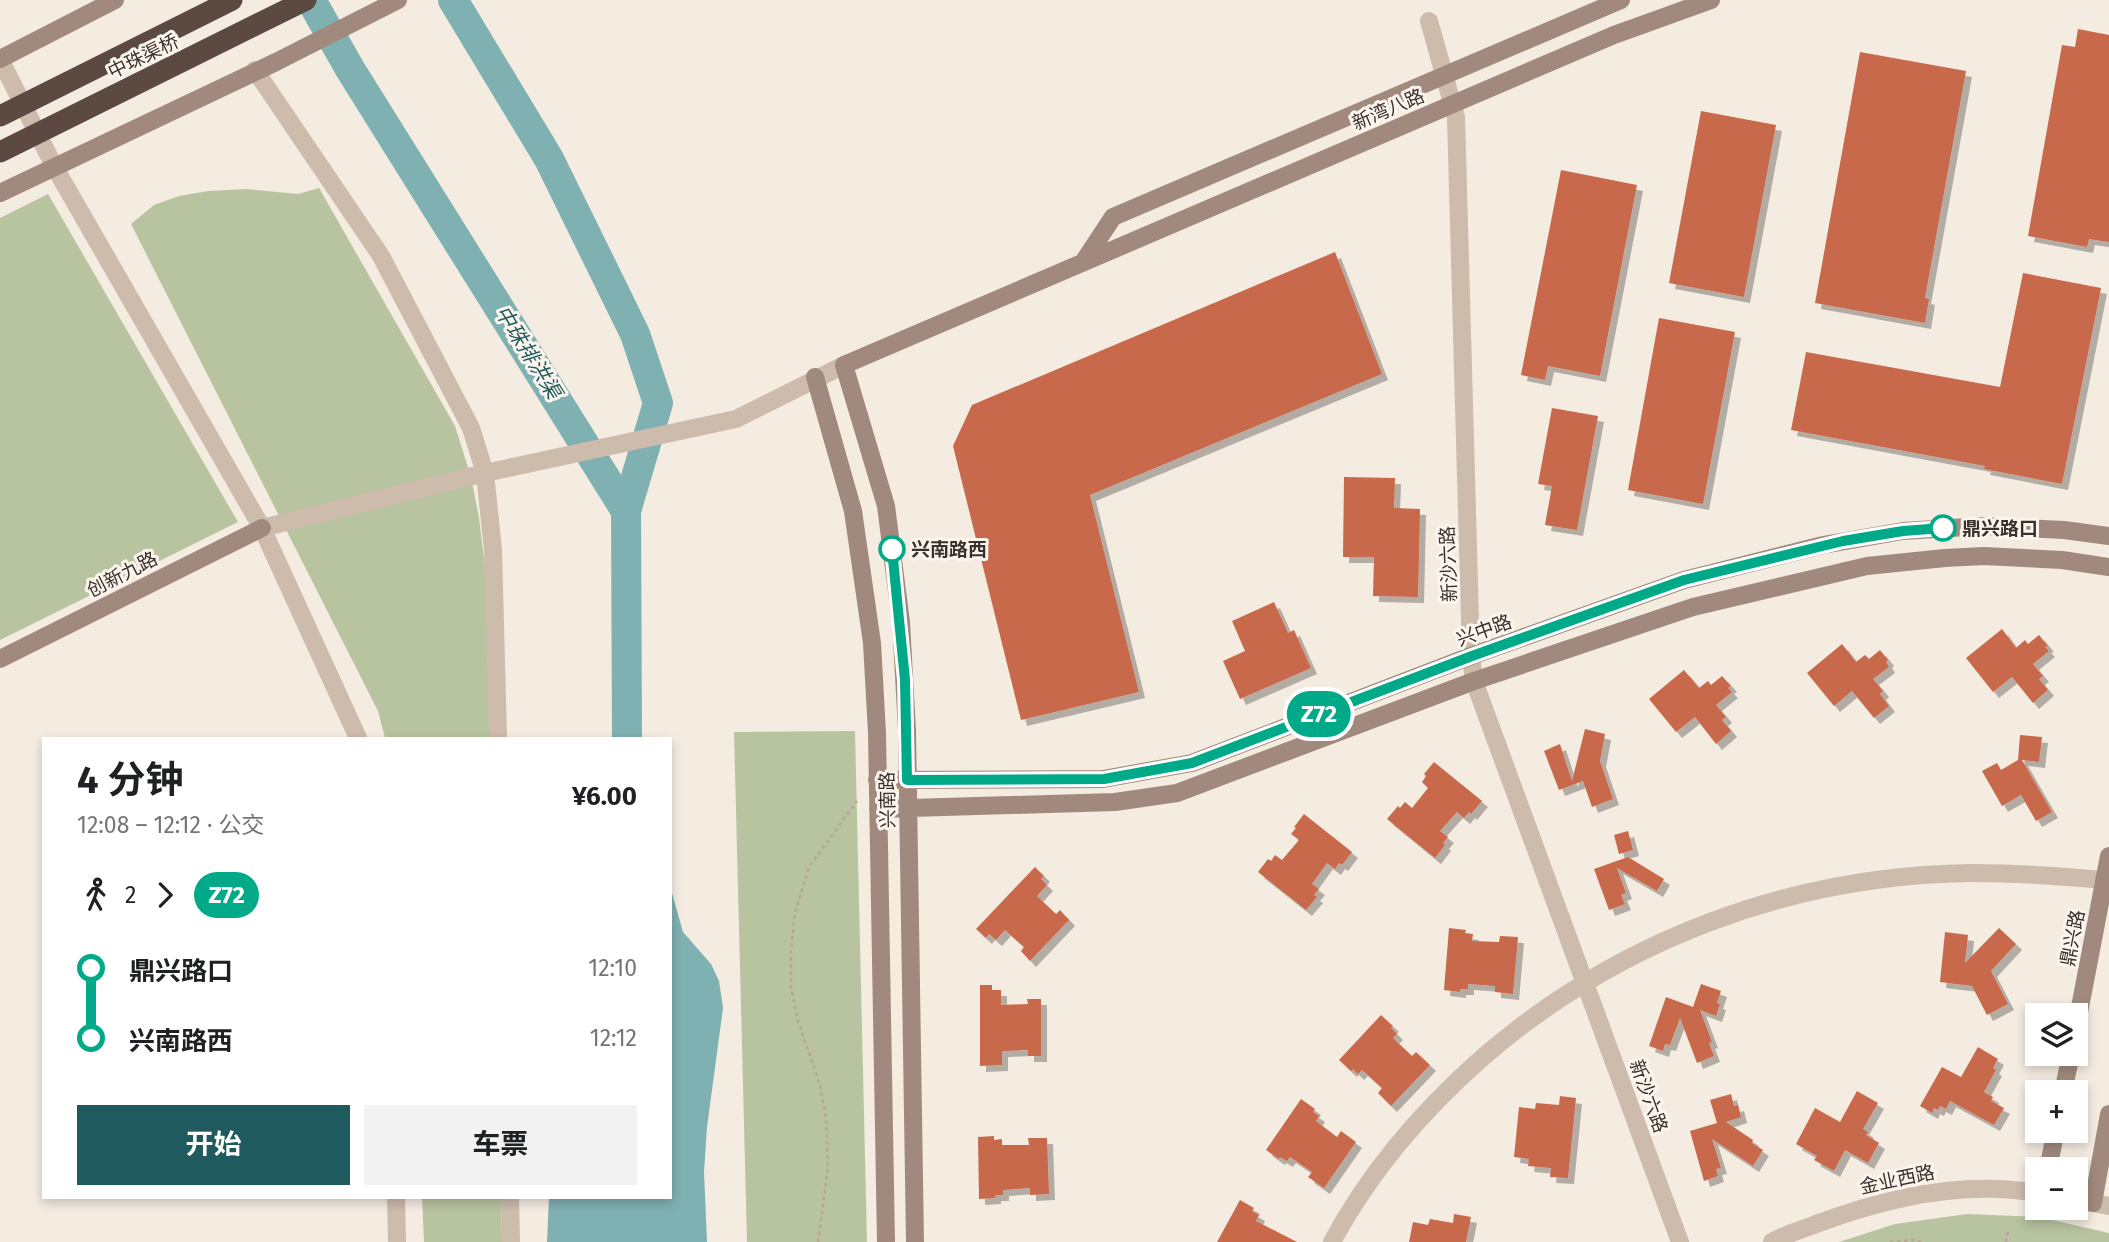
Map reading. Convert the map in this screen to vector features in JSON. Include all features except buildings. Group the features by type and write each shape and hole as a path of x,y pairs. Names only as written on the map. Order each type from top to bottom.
{"highway":[{"name":"中珠渠桥","path":"0,116 232,0"},
{"name":"中珠渠桥","path":"0,152 306,0"}],"street":[{"path":"115,0 0,59 54,166 262,528 358,737"},
{"path":"0,193 276,62 398,0"},
{"name":"新湾八路","path":"1083,262 1113,217 1621,0"},
{"name":"新湾八路","path":"844,365 1614,34 1712,0"},
{"name":"新沙六路","path":"1429,21 1457,117 1472,656 1475,681 1679,1242"},
{"path":"255,71 381,256 471,428 485,473 493,550 498,737"},
{"path":"262,528 485,473 736,419 815,377 844,365"},
{"name":"兴南路","path":"844,365 886,506 905,680 915,1242"},
{"name":"兴南路","path":"815,377 853,511 873,654 886,1242"},
{"name":"兴中路","path":"877,780 1104,779 1192,763 1472,656 1684,580 1863,537 1916,530 1983,526 2064,530 2109,536"},
{"name":"创新九路","path":"0,659 262,528"},
{"path":"878,809 1115,802 1177,793 1475,681 1693,607 1867,566 1984,556 2062,560 2109,567"},
{"name":"鼎兴路","path":"2081,1003 2109,856"},
{"path":"1332,1242 1394,1149 1452,1084 1519,1026 1585,982 1642,950 1722,918 1794,896 1847,885 1902,877 1969,873 2049,875 2104,880"},
{"path":"2092,1203 2109,1114"},
{"name":"金业西路","path":"1772,1242 1853,1210 1941,1191 2025,1191"},
{"path":"396,1199 397,1242"},
{"path":"510,1199 511,1242"}],"path":[{"path":"818,1242 828,1168 826,1118 820,1085 798,1021 791,988 791,951 795,913 809,867 857,801"},
{"path":"2006,1242 2008,1231"},
{"path":"1890,1242 1920,1242"}],"green space":[{"path":"319,188 455,426 471,477 487,583 490,737 385,737 378,711 131,224 154,205 179,196 246,189 298,194"},
{"path":"48,194 238,522 0,640 0,218"},
{"path":"855,731 867,1242 747,1242 734,732"},
{"path":"422,1199 501,1199 502,1242 424,1242"},
{"path":"1967,1214 2025,1216 2025,1220 2052,1220 2109,1233 2109,1242 1839,1242 1895,1224"}],"water":[{"path":"672,893 683,932 711,964 719,981 723,1008 707,1127 704,1172 707,1242 547,1242 549,1199 672,1199"}],"waterway":[{"name":"中珠排洪渠","path":"311,0 350,69 626,511 627,737"},
{"path":"453,0 549,159 635,334 658,403 626,511"}],"bus line":[{"name":"Z72","path":"892,549 905,680 907,780 1104,779 1192,763 1472,656 1684,580 1823,545 1903,531 1943,528"}],"place":[{"name":"鼎兴路口","path":"1943,528"},
{"name":"兴南路西","path":"892,549"}]}
